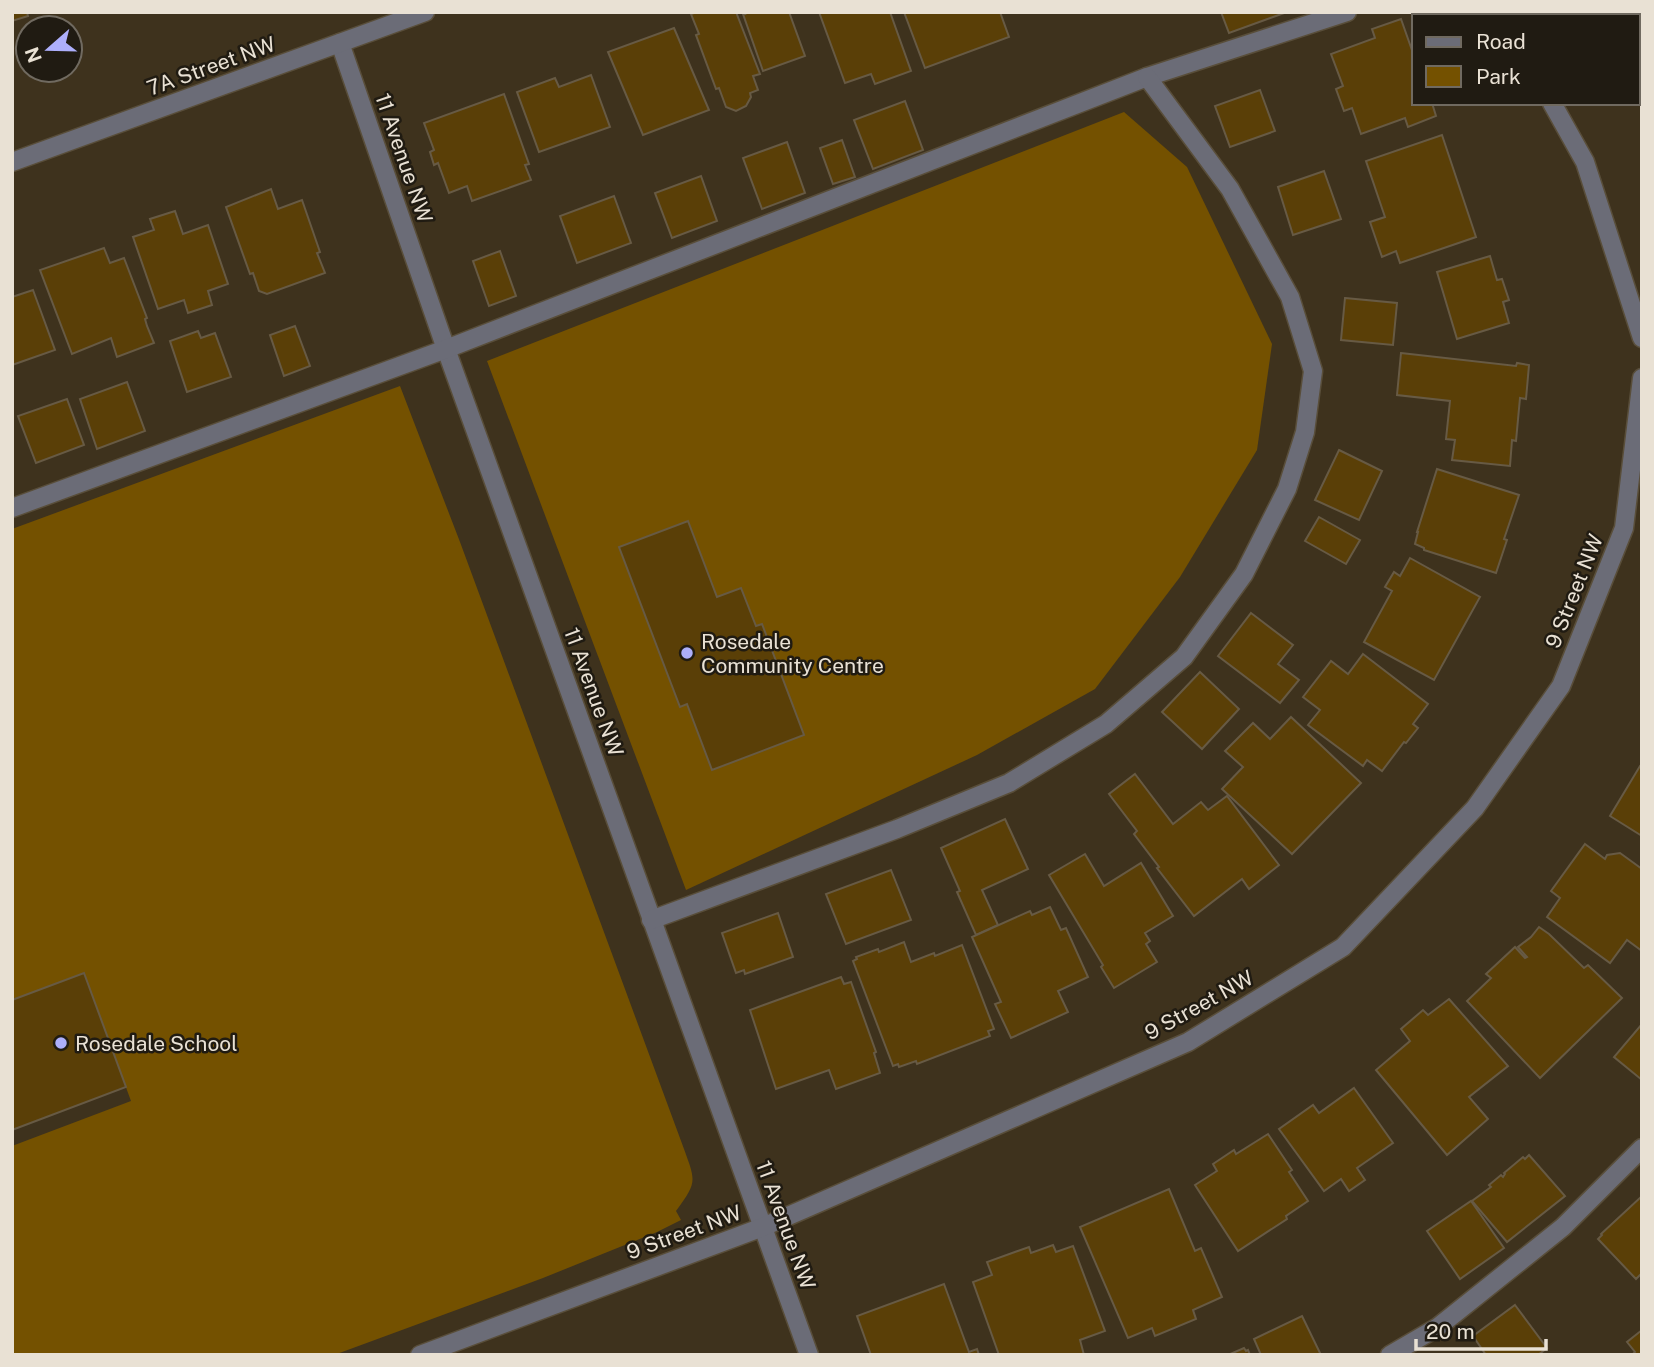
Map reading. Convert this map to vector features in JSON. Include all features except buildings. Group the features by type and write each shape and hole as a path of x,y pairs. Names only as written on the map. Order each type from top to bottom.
{"street":[{"name":"7A Street NW","path":"12,162 425,12"},
{"path":"12,508 446,349 1147,78 1347,12"},
{"name":"11 Avenue NW","path":"340,43 446,349 809,1355"},
{"path":"652,920 897,829 1009,783 1106,724 1184,657 1244,574 1287,489 1305,432 1313,371 1290,297 1230,189 1147,78"},
{"path":"1553,105 1585,162 1642,338"},
{"name":"9 Street NW","path":"420,1355 762,1227 1188,1042 1343,947 1475,808 1561,686 1624,528 1642,379"},
{"path":"1390,1355 1438,1326 1563,1227 1642,1148"}],"green space":[{"path":"1124,112 1187,167 1272,344 1257,450 1180,577 1095,689 977,755 686,890 487,361"},
{"path":"400,386 688,1160 692,1182 688,1194 676,1211 681,1220 543,1278 334,1355 12,1355 12,1146 131,1101 84,973 12,1000 12,529"}],"place":[{"name":"Rosedale Community Centre","path":"687,653"},
{"name":"Rosedale School","path":"61,1043"}]}
